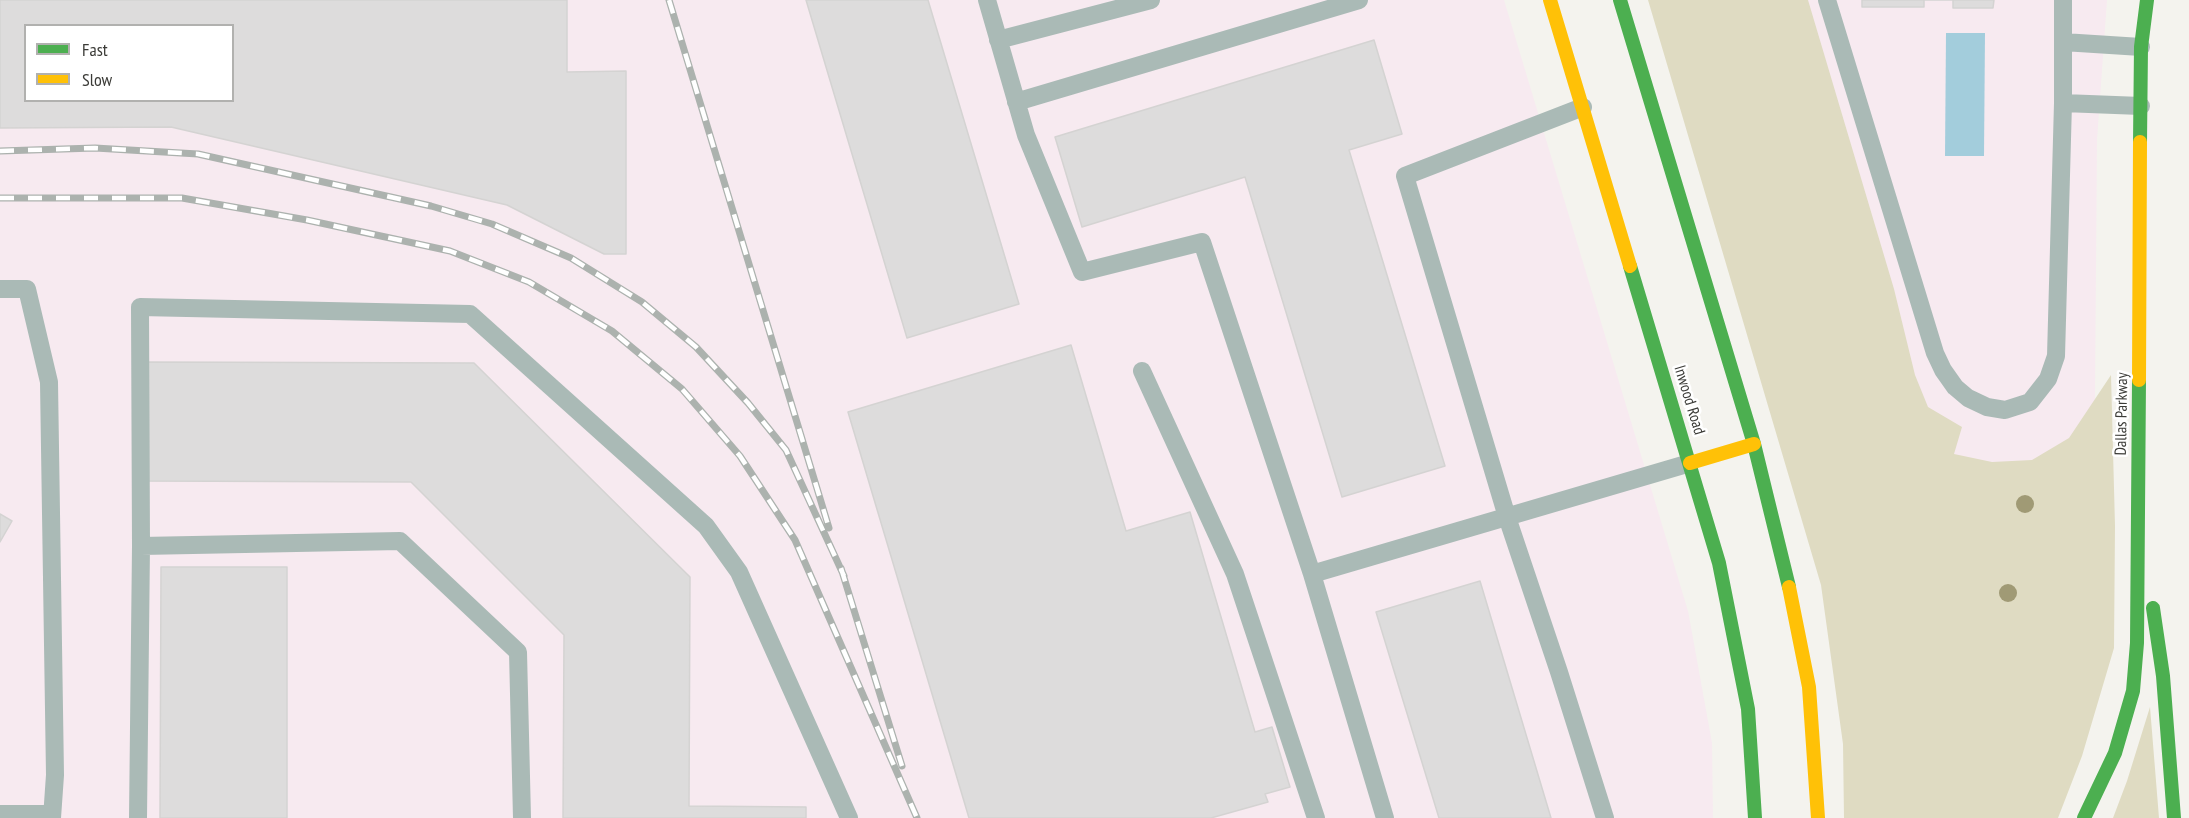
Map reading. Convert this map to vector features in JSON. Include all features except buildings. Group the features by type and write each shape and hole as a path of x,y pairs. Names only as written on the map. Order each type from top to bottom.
{"main road":[{"name":"Inwood Road","path":"1550,0 1719,563 1748,709 1755,818"},
{"path":"1620,0 1754,444 1784,564 1809,687 1818,818"},
{"name":"Dallas Parkway","path":"2084,818 2115,753 2133,691 2137,643 2141,47 2147,0"},
{"path":"1690,463 1754,444"},
{"path":"2137,545 2154,614 2163,676 2174,818"}],"lane":[{"path":"987,0 1026,135 1082,272 1202,242 1312,574 1385,818"},
{"path":"998,40 1151,0"},
{"path":"1016,102 1359,0"},
{"path":"1827,0 1935,353 1955,387 1968,398 1987,407 2005,410 2030,402 2048,379 2056,356 2063,103 2063,0"},
{"path":"2063,42 2141,47"},
{"path":"2063,103 2141,106"},
{"path":"1583,107 1405,176 1507,517 1605,818"},
{"path":"0,289 27,289 50,382 55,775 52,816 0,814"},
{"path":"138,818 141,546 140,307 470,314 706,526 739,572 849,818"},
{"path":"1142,371 1235,574 1316,818"},
{"path":"1312,574 1690,463"},
{"path":"141,546 400,541 518,652 522,818"}],"shaded area":[{"path":"0,0 1504,0 1688,611 1712,743 1713,818 0,818"},
{"path":"1648,0 1808,0 1894,289 1915,375 1928,407 1962,427 1954,454 1992,462 2032,460 2069,438 2111,375 2115,526 2114,648 2082,756 2058,818 1844,818 1843,744 1821,585"},
{"path":"1655,0 2107,0 2097,140 2093,649 1849,655"},
{"path":"2150,707 2159,818 2113,818 2127,781"}],"water":[{"path":"1946,33 1985,33 1984,156 1945,156"}],"railway":[{"path":"669,0 829,528"},
{"path":"0,151 95,148 198,154 431,206 492,224 571,258 642,302 696,347 748,403 786,450 844,576"},
{"path":"0,198 182,198 307,220 450,251 529,282 612,331 682,389 740,456 795,540 917,818"},
{"path":"841,568 902,766"}],"traffic: fast":[{"path":"1620,0 1754,444 1789,587"},
{"path":"2140,142 2141,47 2147,0"},
{"path":"1630,266 1719,563 1748,709 1755,818"},
{"path":"2084,818 2115,753 2133,691 2137,643 2139,380"},
{"path":"2153,608 2163,676 2174,818"}],"traffic: slow":[{"path":"1550,0 1630,266"},
{"path":"2139,380 2140,142"},
{"path":"1690,463 1754,444"},
{"path":"1789,587 1809,687 1818,818"}]}
